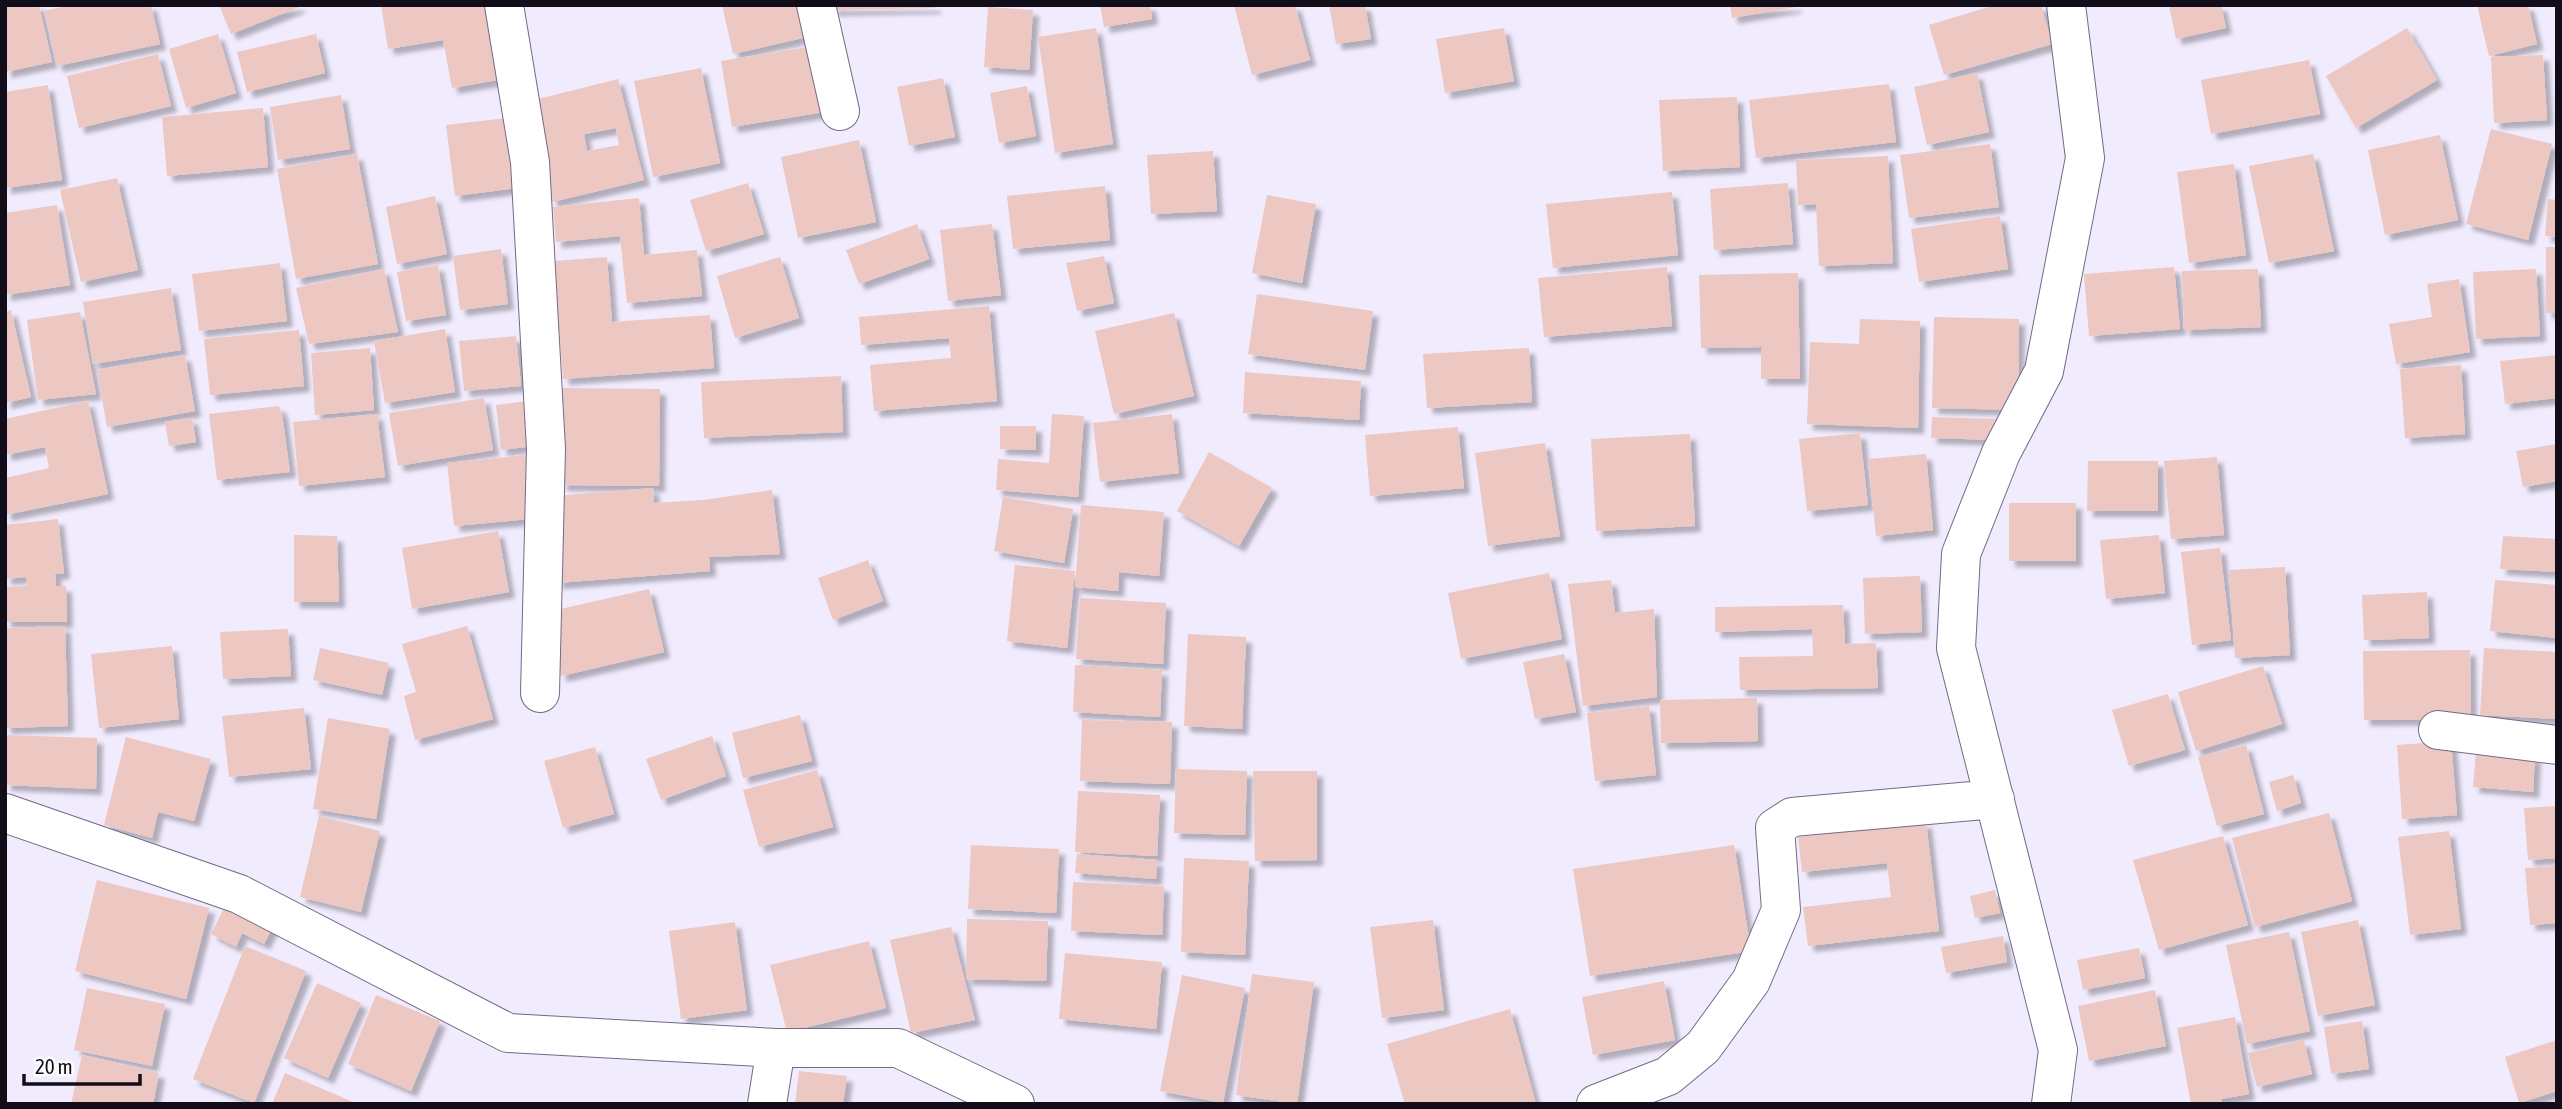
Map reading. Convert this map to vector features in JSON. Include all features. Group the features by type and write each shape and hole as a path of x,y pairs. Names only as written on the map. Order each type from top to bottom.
{"street":[{"path":"504,5 530,162 546,449 540,693"},
{"path":"816,5 840,111"},
{"path":"2051,1104 2057,1049 1956,648 1961,554 2001,453 2044,370 2085,158 2066,5"},
{"path":"2438,730 2557,745"},
{"path":"1597,1104 1668,1076 1703,1047 1751,981 1781,911 1776,828 1782,822 1792,817 1995,799"},
{"path":"5,813 239,894 508,1033 776,1048 898,1048 1015,1104"},
{"path":"767,1104 776,1048"}],"building":[{"path":"5,5 39,5 52,62 5,72"},
{"path":"71,5 151,5 160,44 57,66 44,11"},
{"path":"219,5 299,5 299,7 231,34"},
{"path":"381,5 489,5 503,79 452,88 443,40 388,49"},
{"path":"722,5 800,5 807,37 733,54"},
{"path":"832,5 935,5 935,8 832,10"},
{"path":"1100,5 1150,5 1152,19 1104,27"},
{"path":"1234,5 1295,5 1310,60 1252,75"},
{"path":"1329,5 1365,5 1371,39 1336,44"},
{"path":"1730,5 1796,5 1796,7 1732,18"},
{"path":"1995,5 2041,5 2052,44 1944,75 1929,25"},
{"path":"2169,5 2221,5 2226,28 2176,39"},
{"path":"2477,5 2528,5 2537,44 2489,56"},
{"path":"988,7 1033,10 1029,70 984,67"},
{"path":"1096,28 1113,144 1055,153 1038,37"},
{"path":"1504,28 1514,81 1445,93 1436,39"},
{"path":"2407,28 2437,80 2356,128 2326,76"},
{"path":"218,34 236,93 186,108 169,49"},
{"path":"316,34 325,73 247,92 237,52"},
{"path":"813,46 824,112 732,127 721,61"},
{"path":"158,54 171,106 79,128 67,76"},
{"path":"2543,55 2547,120 2494,123 2491,57"},
{"path":"2309,60 2320,114 2211,134 2201,80"},
{"path":"701,68 720,163 653,177 634,81"},
{"path":"1977,73 1989,132 1927,145 1914,87"},
{"path":"943,78 955,137 909,146 897,87"},
{"path":"618,79 644,180 552,202 526,102","holes":["616,128 619,145 587,151 584,134"]},
{"path":"1889,84 1896,142 1756,158 1749,100"},
{"path":"48,85 62,180 5,188 5,92"},
{"path":"1027,86 1036,136 999,143 990,93"},
{"path":"341,95 350,149 278,160 270,107"},
{"path":"1737,97 1740,167 1663,171 1659,100"},
{"path":"263,108 268,167 167,176 162,117"},
{"path":"515,117 524,187 455,196 446,125"},
{"path":"2491,129 2552,144 2528,240 2466,224"},
{"path":"2440,135 2458,220 2385,235 2368,150"},
{"path":"859,140 876,222 798,238 781,157"},
{"path":"1990,144 1999,207 1909,218 1900,155"},
{"path":"1213,151 1217,211 1151,214 1147,155"},
{"path":"357,154 378,264 296,279 277,169"},
{"path":"2313,154 2334,251 2269,263 2249,166"},
{"path":"1888,156 1893,263 1819,266 1816,204 1798,205 1796,160"},
{"path":"2234,164 2246,255 2189,263 2177,172"},
{"path":"117,178 138,270 81,282 60,190"},
{"path":"748,183 764,234 706,251 690,200"},
{"path":"1788,183 1793,244 1714,250 1710,189"},
{"path":"1105,186 1110,240 1013,249 1007,196"},
{"path":"1672,192 1678,255 1553,268 1546,204"},
{"path":"1267,195 1316,204 1302,283 1252,273"},
{"path":"435,196 447,254 397,264 386,207"},
{"path":"639,198 644,255 697,250 702,296 627,303 620,236 556,242 553,207"},
{"path":"2548,199 2557,200 2557,237 2545,236"},
{"path":"57,205 70,285 5,295 5,213"},
{"path":"2000,216 2008,269 1919,282 1911,229"},
{"path":"917,224 929,259 859,284 846,250"},
{"path":"992,224 1001,295 948,301 940,230"},
{"path":"2546,247 2557,247 2557,313 2546,313"},
{"path":"501,249 508,304 460,310 453,256"},
{"path":"1104,256 1114,303 1077,311 1066,263"},
{"path":"607,257 612,322 710,315 714,368 563,379 554,261"},
{"path":"780,257 799,318 735,338 717,276"},
{"path":"280,263 287,321 199,331 192,274"},
{"path":"438,265 446,315 406,321 397,272"},
{"path":"1667,267 1672,326 1544,337 1538,278"},
{"path":"2174,267 2180,329 2089,336 2084,274"},
{"path":"384,269 398,332 309,344 296,288"},
{"path":"2258,269 2261,327 2184,330 2182,271"},
{"path":"2536,269 2540,336 2476,339 2473,272"},
{"path":"1798,273 1800,379 1761,379 1761,347 1701,348 1699,275"},
{"path":"2459,279 2470,352 2396,364 2389,324 2432,317 2427,284"},
{"path":"171,288 181,350 93,364 83,302"},
{"path":"1257,294 1373,311 1365,370 1248,354"},
{"path":"989,306 997,401 874,411 870,365 951,358 949,338 861,345 859,317"},
{"path":"11,310 31,397 5,403 5,312"},
{"path":"80,312 96,394 38,400 27,320"},
{"path":"1174,313 1194,396 1114,414 1095,331"},
{"path":"1934,317 2019,319 2018,410 1932,408"},
{"path":"1860,319 1920,321 1918,428 1807,424 1810,342 1859,344"},
{"path":"445,329 455,392 385,403 374,341"},
{"path":"299,330 304,386 210,395 204,339"},
{"path":"516,336 521,386 464,391 459,341"},
{"path":"370,348 374,410 315,415 311,353"},
{"path":"1529,348 1532,402 1427,408 1423,354"},
{"path":"185,355 195,411 107,427 97,370"},
{"path":"2557,355 2557,398 2505,404 2500,361"},
{"path":"2461,365 2465,434 2405,438 2400,369"},
{"path":"1245,372 1361,381 1359,420 1243,413"},
{"path":"841,376 843,432 704,438 701,382"},
{"path":"561,388 660,389 659,486 561,485"},
{"path":"484,398 493,450 398,466 389,413"},
{"path":"88,401 108,494 5,515 5,478 49,468 45,447 5,455 5,419"},
{"path":"528,401 533,446 501,450 496,405"},
{"path":"279,406 290,472 217,480 209,414"},
{"path":"377,414 385,477 299,486 293,422"},
{"path":"1052,414 1084,416 1078,497 996,490 998,459 1049,463"},
{"path":"1172,414 1179,473 1100,482 1093,423"},
{"path":"1932,417 1999,419 1998,440 1931,438"},
{"path":"192,418 196,442 169,446 165,422"},
{"path":"1000,426 1036,426 1036,450 1000,449"},
{"path":"1458,427 1464,488 1370,496 1365,435"},
{"path":"1860,433 1868,505 1807,511 1799,439"},
{"path":"1690,434 1695,526 1596,531 1591,439"},
{"path":"1545,443 1560,536 1488,546 1475,453"},
{"path":"2557,444 2557,481 2523,487 2516,451"},
{"path":"1209,452 1272,488 1239,546 1177,511"},
{"path":"534,454 540,518 454,526 447,463"},
{"path":"1926,454 1933,530 1876,536 1868,459"},
{"path":"2217,457 2224,535 2171,539 2164,461"},
{"path":"2088,461 2158,461 2158,511 2087,511"},
{"path":"653,488 654,503 703,500 772,490 780,554 709,557 710,571 557,583 555,496"},
{"path":"1003,497 1073,509 1064,563 994,551"},
{"path":"2009,503 2076,503 2076,561 2009,561"},
{"path":"1081,505 1164,512 1159,576 1119,572 1118,591 1075,587"},
{"path":"58,519 64,573 55,574 56,586 66,586 67,622 5,622 5,587 27,586 26,577 5,579 5,525"},
{"path":"498,531 509,592 412,609 402,548"},
{"path":"294,535 337,536 339,602 294,602"},
{"path":"2159,535 2165,593 2106,599 2100,540"},
{"path":"2503,536 2557,539 2557,572 2500,569"},
{"path":"2220,548 2231,640 2192,645 2181,552"},
{"path":"868,560 883,601 833,620 818,578"},
{"path":"1015,565 1075,571 1067,648 1007,641"},
{"path":"2285,567 2290,655 2235,658 2229,570"},
{"path":"1549,573 1562,639 1461,659 1448,593"},
{"path":"1920,576 1922,632 1865,634 1863,578"},
{"path":"1611,580 1615,613 1654,609 1657,697 1583,706 1568,584"},
{"path":"2495,580 2557,585 2557,638 2490,631"},
{"path":"649,589 664,652 561,676 547,612"},
{"path":"2427,592 2429,638 2364,640 2362,595"},
{"path":"1080,598 1166,603 1163,664 1076,659"},
{"path":"1843,605 1845,644 1876,643 1878,688 1740,690 1739,657 1813,656 1812,629 1715,632 1715,607"},
{"path":"65,626 68,726 5,728 5,628"},
{"path":"467,626 493,719 415,740 404,696 416,692 402,644"},
{"path":"288,629 291,676 223,679 220,632"},
{"path":"1188,634 1246,637 1242,729 1184,726"},
{"path":"172,646 179,719 99,728 91,654"},
{"path":"320,648 389,663 382,695 313,680"},
{"path":"2484,648 2557,652 2557,719 2480,715"},
{"path":"2470,650 2471,719 2364,720 2363,651"},
{"path":"1564,654 1576,712 1535,719 1523,662"},
{"path":"1075,665 1162,670 1160,717 1073,712"},
{"path":"2263,666 2282,724 2196,751 2178,692"},
{"path":"2168,694 2185,750 2129,766 2112,710"},
{"path":"1757,698 1758,741 1661,743 1660,700"},
{"path":"1649,706 1656,775 1595,781 1587,713"},
{"path":"304,708 311,769 229,777 222,716"},
{"path":"800,715 812,761 743,778 732,733"},
{"path":"328,718 390,729 376,819 313,809"},
{"path":"1082,720 1172,722 1170,784 1080,781"},
{"path":"5,735 97,738 96,789 5,785"},
{"path":"712,736 726,776 661,800 646,759"},
{"path":"126,737 211,759 194,821 158,812 152,838 104,825"},
{"path":"2451,741 2457,815 2402,819 2397,745"},
{"path":"2246,745 2264,814 2217,826 2198,757"},
{"path":"595,747 614,814 563,828 544,761"},
{"path":"2476,752 2535,756 2533,792 2473,787"},
{"path":"1176,769 1247,771 1245,835 1174,833"},
{"path":"817,770 833,827 759,847 743,790"},
{"path":"1253,771 1317,771 1317,860 1255,861"},
{"path":"2293,775 2301,803 2277,811 2269,782"},
{"path":"1078,791 1160,795 1157,856 1075,852"},
{"path":"2557,806 2557,858 2528,860 2524,808"},
{"path":"2329,813 2352,901 2255,927 2232,838"},
{"path":"319,816 380,831 361,912 300,897"},
{"path":"1926,822 1939,931 1808,946 1803,907 1891,897 1887,863 1802,872 1798,837"},
{"path":"2449,831 2461,929 2410,935 2398,837"},
{"path":"2223,836 2248,925 2159,950 2133,860"},
{"path":"971,845 1059,849 1056,913 968,909"},
{"path":"1734,845 1751,951 1590,976 1573,869"},
{"path":"1077,854 1157,860 1156,879 1075,873"},
{"path":"1184,858 1249,861 1245,955 1181,952"},
{"path":"2557,866 2557,923 2530,925 2525,868"},
{"path":"97,880 209,908 186,999 75,971"},
{"path":"1073,882 1164,886 1162,935 1071,931"},
{"path":"1995,890 2000,913 1975,918 1970,896"},
{"path":"228,900 275,922 264,944 242,933 236,947 211,934"},
{"path":"967,919 1048,921 1046,981 966,979"},
{"path":"1433,920 1444,1010 1382,1018 1370,927"},
{"path":"2358,920 2375,1005 2318,1016 2301,932"},
{"path":"735,922 747,1010 681,1019 669,931"},
{"path":"951,927 975,1020 911,1033 890,940"},
{"path":"2289,932 2310,1031 2247,1044 2226,945"},
{"path":"2003,936 2007,962 1946,973 1941,947"},
{"path":"869,941 886,1008 787,1032 770,965"},
{"path":"245,946 306,971 254,1103 193,1079"},
{"path":"2139,948 2145,978 2083,990 2077,960"},
{"path":"1065,953 1162,962 1156,1029 1059,1019"},
{"path":"1252,974 1314,982 1297,1104 1236,1095"},
{"path":"1182,975 1245,988 1223,1103 1160,1091"},
{"path":"1664,981 1675,1040 1593,1055 1582,997"},
{"path":"317,983 361,1003 328,1078 284,1058"},
{"path":"87,988 165,1004 152,1066 74,1050"},
{"path":"2155,990 2166,1046 2089,1061 2078,1006"},
{"path":"376,995 440,1021 411,1091 348,1064"},
{"path":"1510,1009 1536,1104 1405,1104 1387,1044"},
{"path":"2235,1017 2249,1094 2221,1099 2222,1104 2191,1104 2177,1028"},
{"path":"2362,1021 2369,1069 2331,1074 2324,1027"},
{"path":"2304,1040 2312,1074 2257,1087 2248,1053"},
{"path":"2557,1040 2557,1091 2519,1103 2505,1057"},
{"path":"82,1055 159,1073 153,1104 71,1104"},
{"path":"799,1071 847,1076 843,1104 795,1104"},
{"path":"285,1073 358,1104 272,1104"}]}
